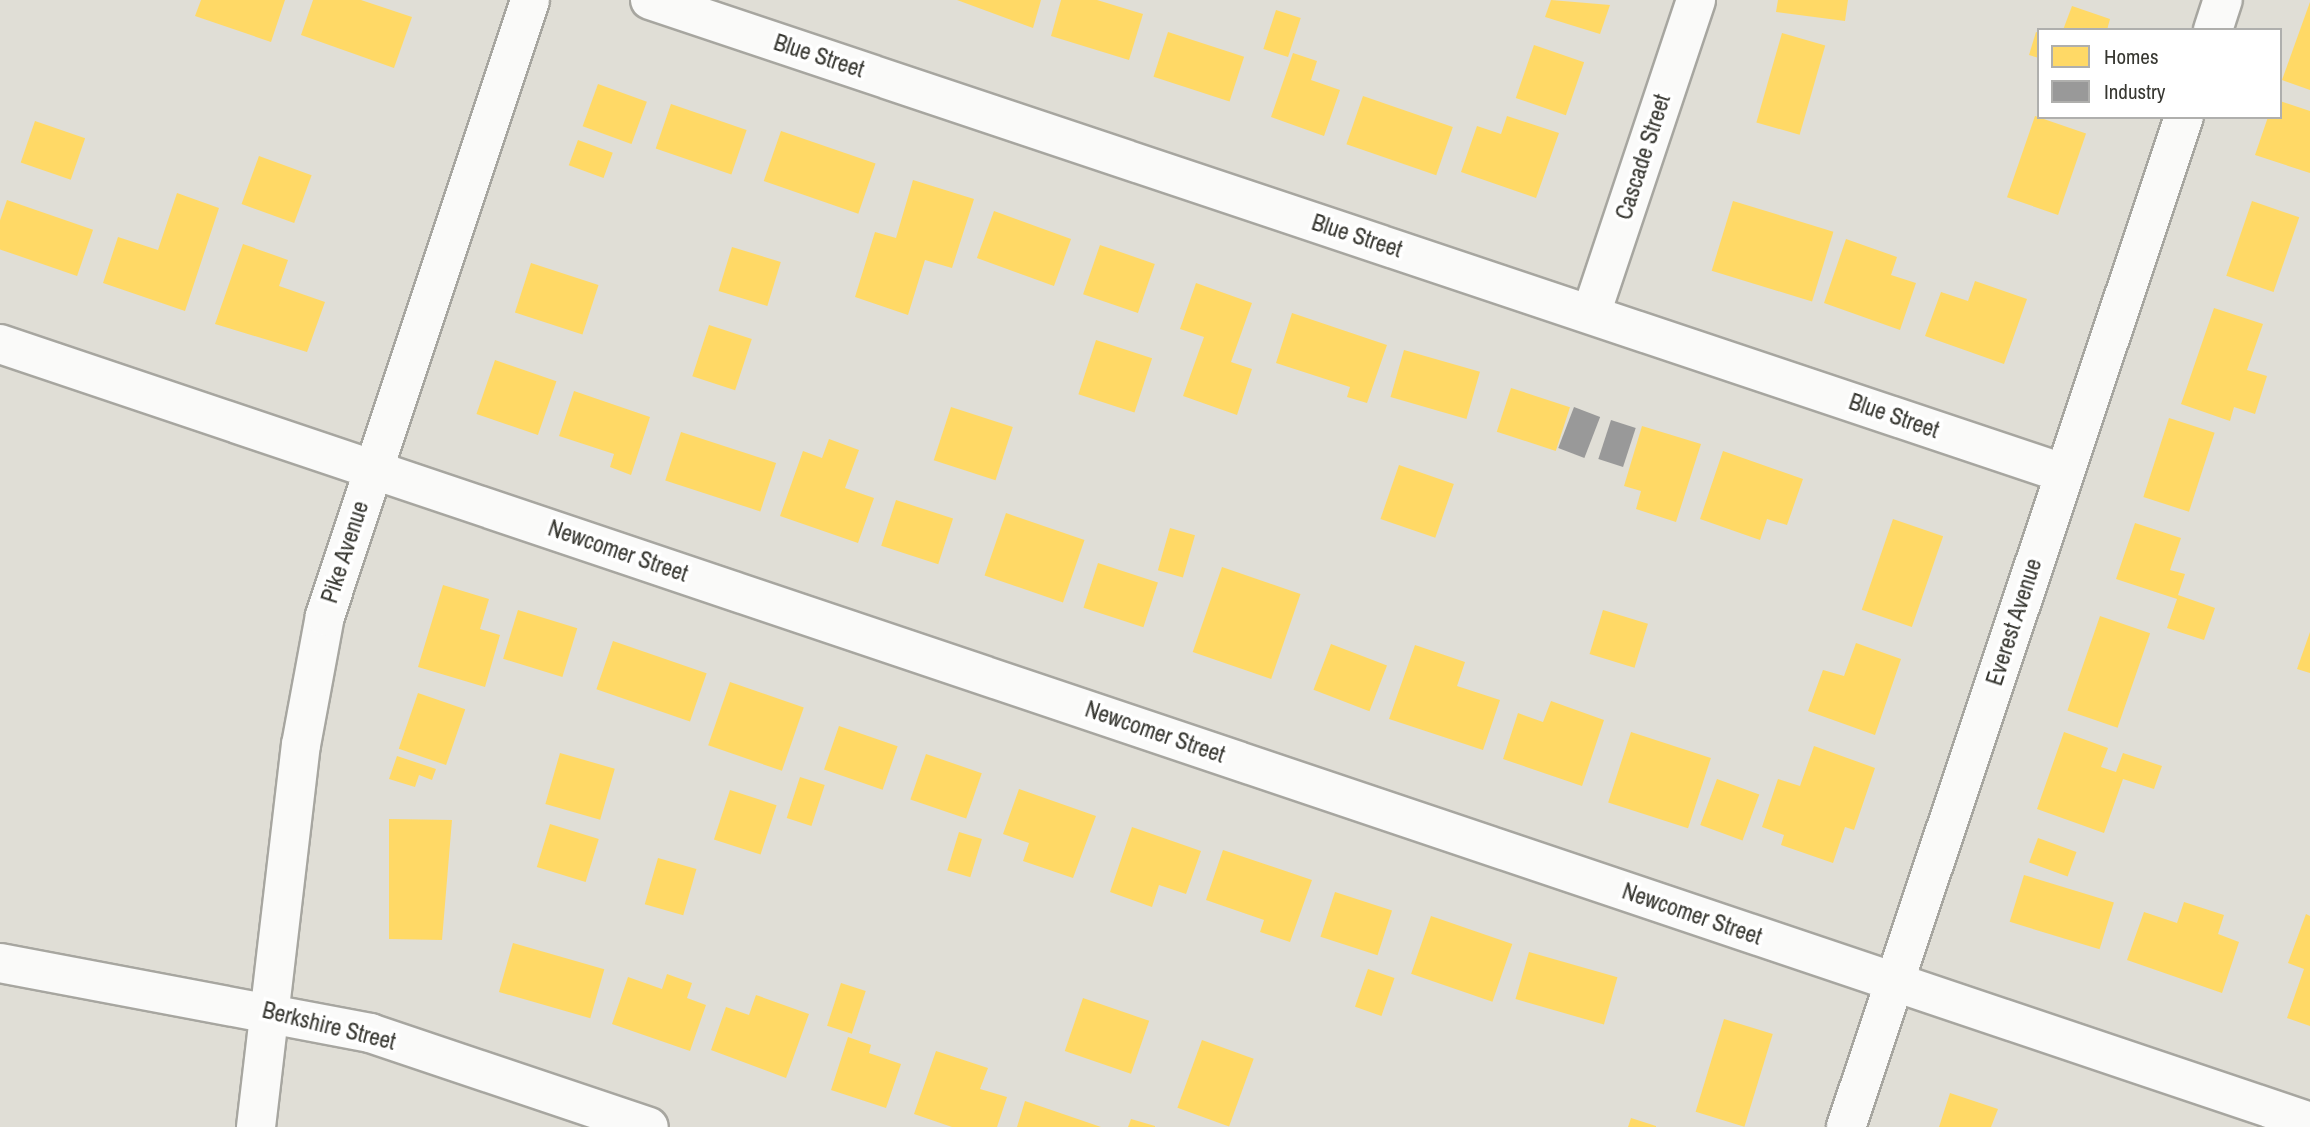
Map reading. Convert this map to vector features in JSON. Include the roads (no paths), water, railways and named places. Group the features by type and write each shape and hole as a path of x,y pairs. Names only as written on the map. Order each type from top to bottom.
{"street":[{"name":"Pike Avenue","path":"256,1127 269,1010 322,629 372,467 530,0"},
{"name":"Blue Street","path":"650,0 2063,473"},
{"name":"Cascade Street","path":"1591,314 1696,0"},
{"path":"2214,28 2223,0"},
{"name":"Everest Avenue","path":"1846,1127 2183,119"},
{"name":"Newcomer Street","path":"0,344 372,467 2310,1122"},
{"name":"Berkshire Street","path":"0,963 269,1010 370,1033 649,1127"}]}
